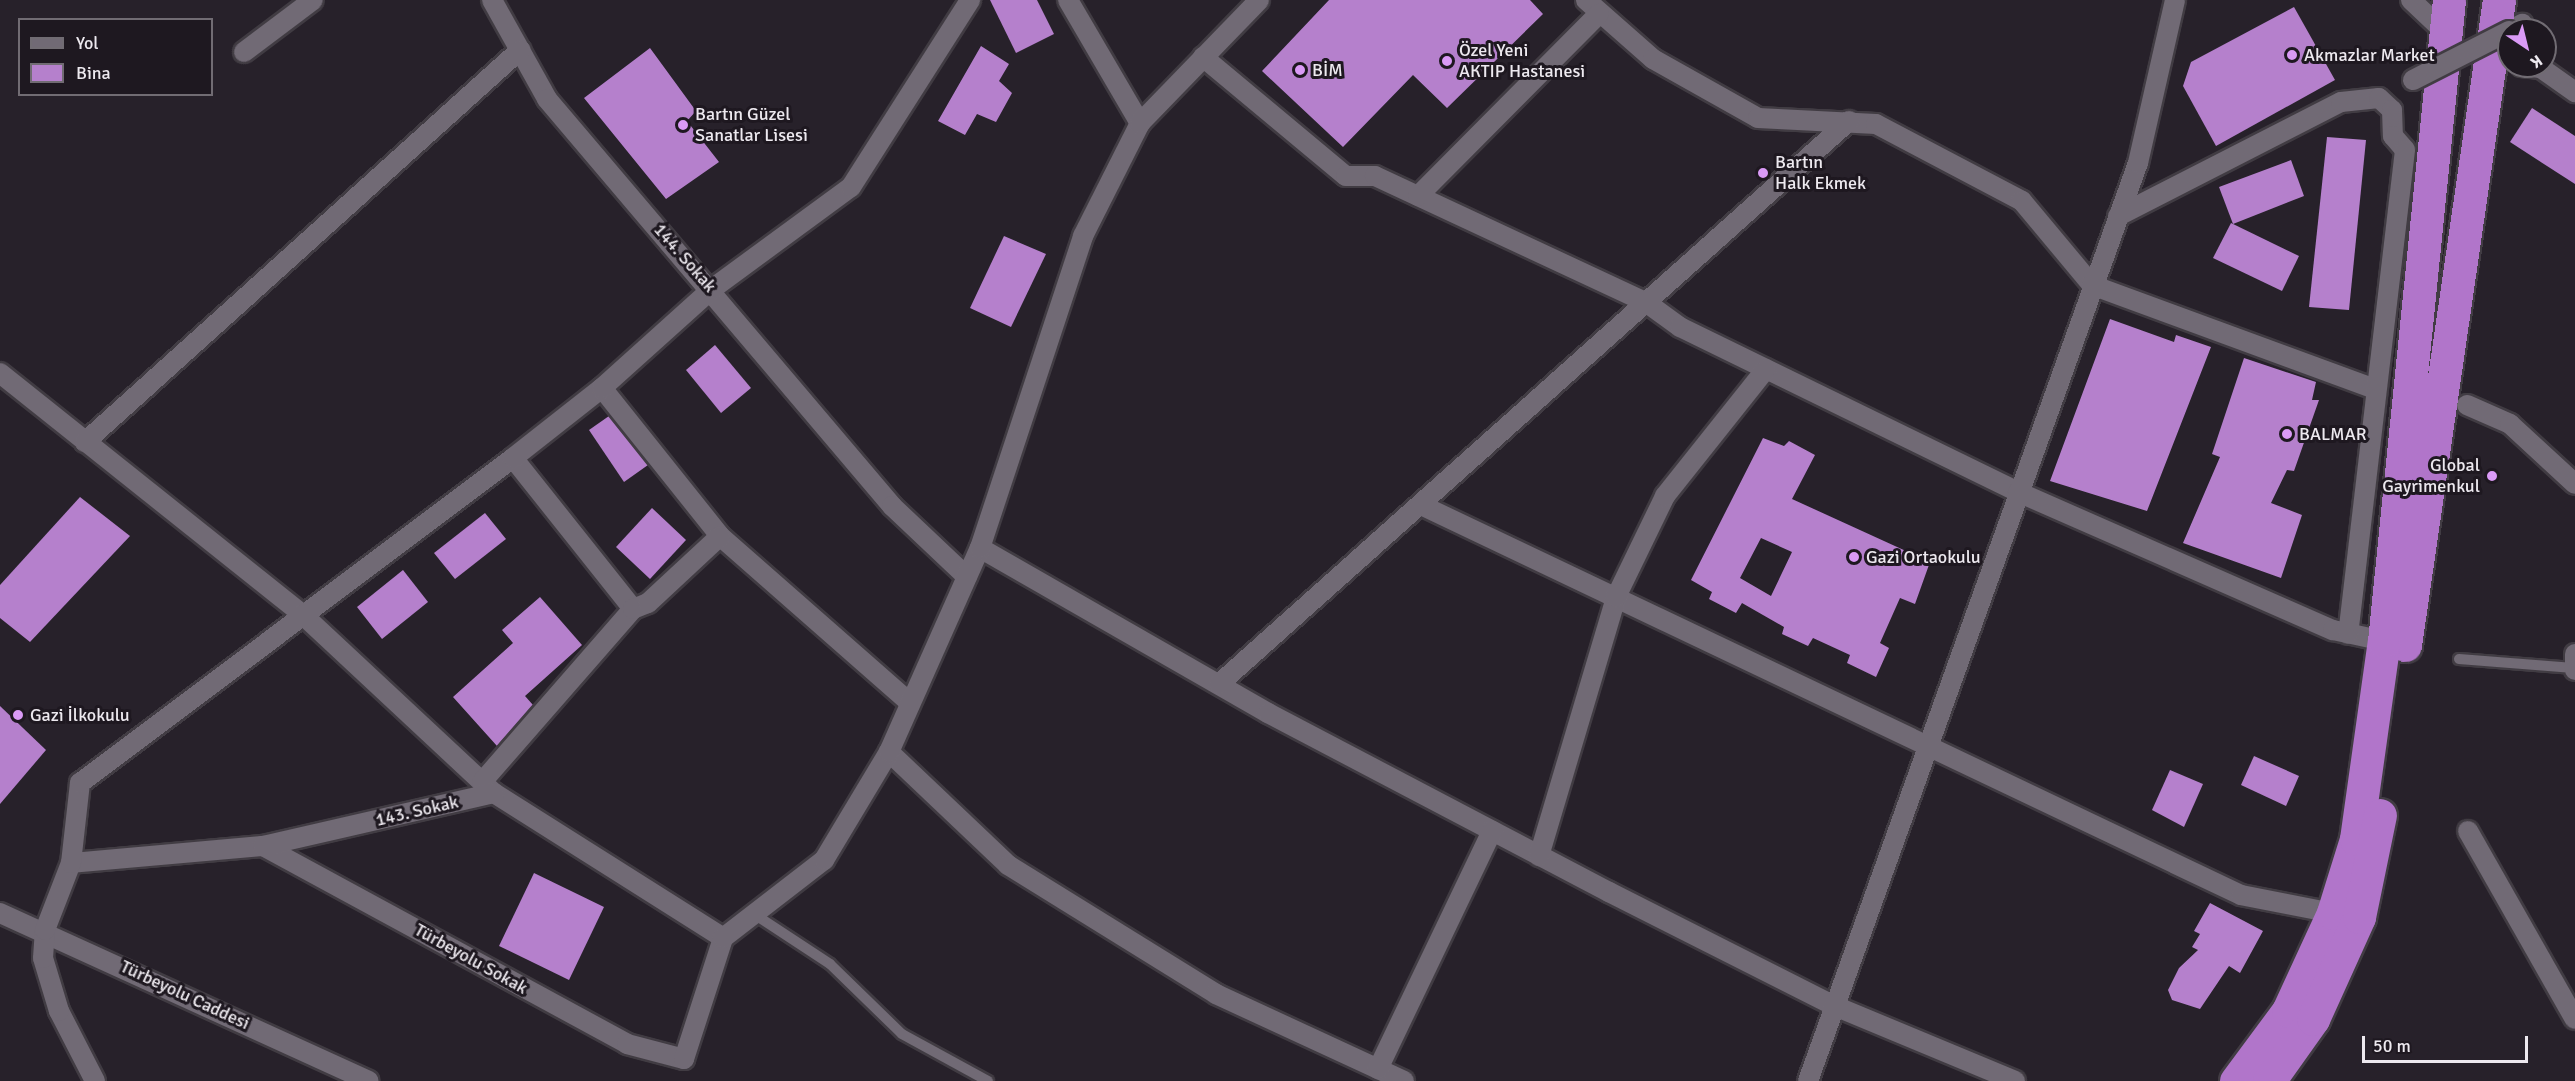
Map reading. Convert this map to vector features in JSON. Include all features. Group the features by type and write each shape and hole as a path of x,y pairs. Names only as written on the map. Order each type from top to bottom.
{"highway":[{"path":"2236,1081 2288,1011 2333,912 2355,838 2384,641 2449,0"},
{"path":"2499,0 2501,18"},
{"path":"2269,1081 2313,1019 2358,916 2373,864 2505,78"}],"street":[{"path":"244,52 313,0"},
{"name":"144. Sokak","path":"492,0 547,99 712,289 892,506 967,577"},
{"path":"95,1081 59,1011 43,958 45,930 71,863 80,783 513,458 602,388 712,289 851,187 970,0"},
{"path":"1068,0 1140,123"},
{"path":"0,373 303,615 488,788 723,938 824,860 889,752 909,702 980,548 1083,236 1140,123 1259,0"},
{"path":"1809,1081 1926,742 2138,163 2175,0"},
{"path":"2411,0 2446,33"},
{"path":"1418,196 1593,7 1653,59 1758,118 1876,124 2022,201 2092,285 2375,388"},
{"path":"2413,80 2497,37"},
{"path":"85,442 520,50"},
{"path":"1203,57 1346,176 1375,176 1647,303 1680,327 2018,492 2348,633 2384,641"},
{"path":"2555,78 2575,92"},
{"path":"2118,216 2341,102 2379,98 2392,110 2393,136 2405,150 2375,388 2348,633"},
{"path":"1219,684 1849,121"},
{"path":"1539,856 1616,597 1665,496 1766,369"},
{"path":"602,388 720,536 909,702"},
{"path":"2467,405 2510,424 2575,484"},
{"path":"513,458 633,609"},
{"path":"1421,505 1926,742 2241,895 2333,912"},
{"path":"488,788 633,609 648,603 720,536"},
{"path":"980,548 1219,684 1539,856 1835,1006 2015,1081"},
{"path":"889,752 1008,865 1216,994 1404,1081"},
{"name":"143. Sokak","path":"71,863 263,846 488,788"},
{"path":"1378,1069 1492,831"},
{"path":"2468,831 2575,1019"},
{"name":"Türbeyolu Sokak","path":"263,846 627,1044 684,1059 723,938"},
{"name":"Türbeyolu Caddesi","path":"0,913 45,930 368,1081"}],"lane":[{"path":"2459,659 2575,664"},
{"path":"754,914 830,964 902,1034 988,1081"}],"building":[{"path":"990,0 1037,0 1054,34 1016,53"},
{"path":"1329,0 1530,0 1543,14 1447,108 1413,75 1343,147 1262,71"},
{"path":"2294,7 2335,80 2216,146 2183,86 2191,62"},
{"path":"981,46 1009,64 999,81 1012,93 996,122 977,114 965,135 938,121"},
{"path":"650,48 696,111 687,121 719,162 666,199 584,98"},
{"path":"2532,108 2575,136 2575,184 2510,142"},
{"path":"2327,137 2366,140 2349,310 2309,307"},
{"path":"2291,160 2304,196 2233,224 2219,187"},
{"path":"2231,223 2299,256 2282,291 2213,258"},
{"path":"1004,236 1046,254 1011,327 970,308"},
{"path":"2110,319 2174,342 2176,335 2211,347 2147,511 2050,481"},
{"path":"715,345 751,388 721,413 686,370"},
{"path":"2244,358 2316,382 2312,400 2319,400 2294,471 2287,470 2271,503 2302,515 2281,578 2183,543 2220,457 2212,454"},
{"path":"609,416 648,465 624,482 589,430"},
{"name":"Gazi Ortaokulu","path":"1763,438 1784,446 1789,441 1815,455 1792,499 1930,562 1915,604 1900,598 1880,643 1889,648 1876,677 1847,663 1850,655 1813,638 1808,646 1782,634 1784,627 1742,603 1736,613 1709,599 1712,592 1691,580","holes":["1761,538 1792,552 1771,596 1740,578"]},
{"path":"80,497 130,536 30,642 0,618 0,585"},
{"path":"652,508 686,540 650,579 616,547"},
{"path":"485,513 506,539 455,579 434,553"},
{"path":"403,570 428,602 382,639 357,607"},
{"path":"540,597 582,645 525,696 533,705 497,746 453,697 513,643 502,630"},
{"name":"Gazi İlkokulu","path":"0,706 46,750 0,804"},
{"path":"2254,756 2299,776 2286,806 2241,785"},
{"path":"2170,770 2203,784 2184,827 2152,810"},
{"path":"534,873 604,907 569,980 499,946"},
{"path":"2210,903 2263,931 2240,973 2229,966 2200,1009 2172,1000 2168,990 2179,968 2198,950 2192,947 2200,934 2194,931"}],"place":[{"name":"Akmazlar Market","path":"2292,55"},
{"name":"Özel Yeni AKTIP Hastanesi","path":"1447,61"},
{"name":"BİM","path":"1300,70"},
{"name":"Bartın Güzel Sanatlar Lisesi","path":"683,125"},
{"name":"Bartın Halk Ekmek","path":"1763,173"},
{"name":"BALMAR","path":"2287,434"},
{"name":"Global Gayrimenkul","path":"2492,476"},
{"name":"Gazi Ortaokulu","path":"1854,557"},
{"name":"Gazi İlkokulu","path":"18,715"}]}
